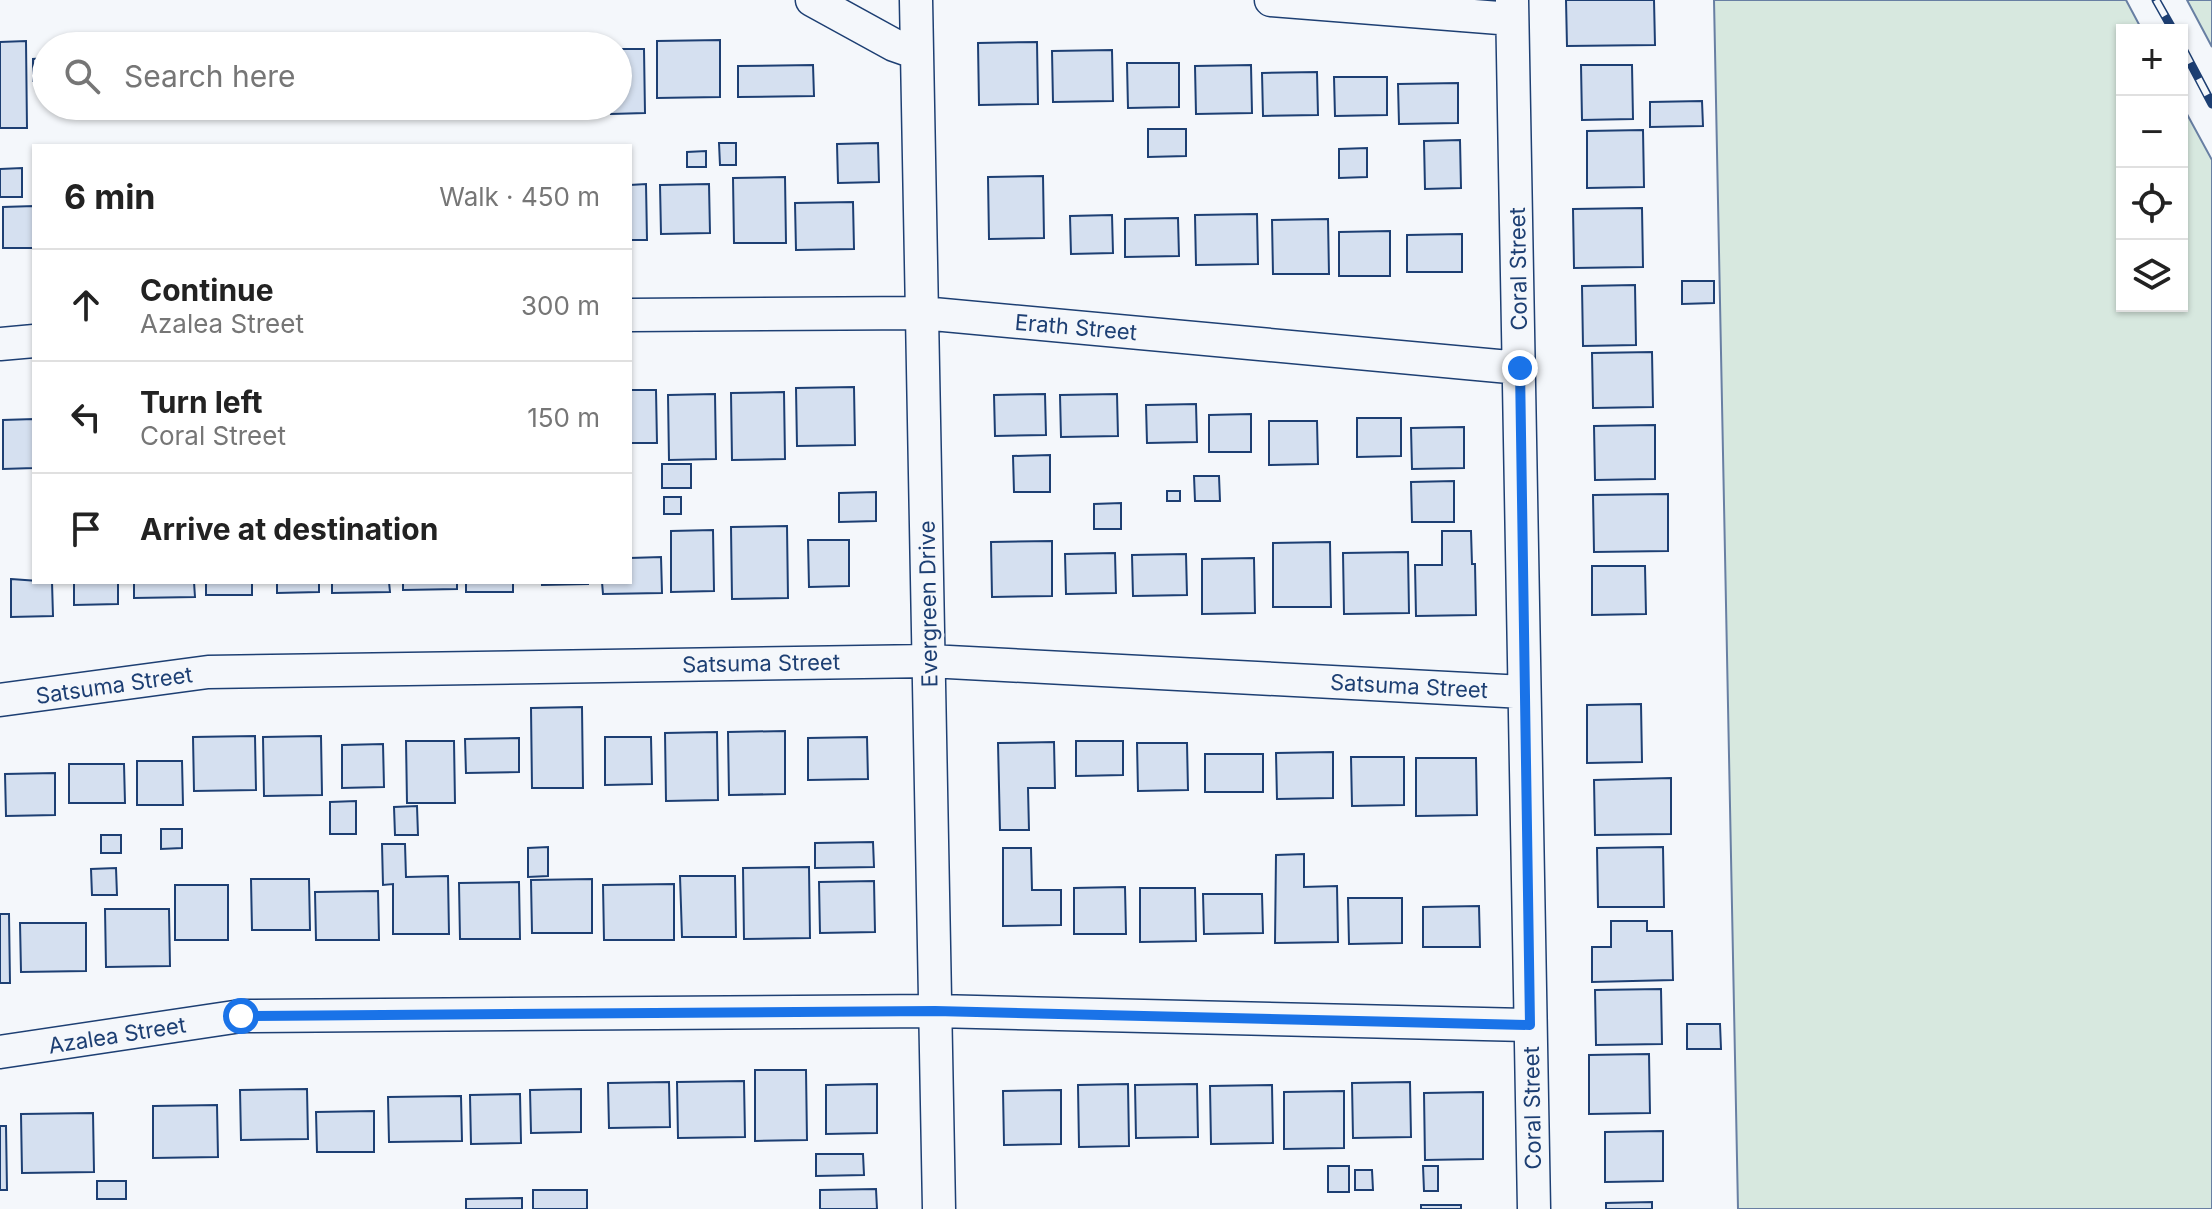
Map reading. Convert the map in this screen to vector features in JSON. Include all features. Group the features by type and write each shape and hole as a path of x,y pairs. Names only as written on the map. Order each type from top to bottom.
{"street":[{"path":"812,0 894,45 917,53"},
{"name":"Evergreen Drive","path":"916,0 939,1209"},
{"path":"1271,0 1512,10"},
{"name":"Coral Street","path":"1512,10 1534,1209"},
{"name":"Erath Street","path":"632,315 922,313 1520,368"},
{"path":"0,344 32,341"},
{"name":"Satsuma Street","path":"0,700 208,672 929,661 1524,692"},
{"name":"Azalea Street","path":"0,1052 241,1016 935,1011 1530,1025"}],"shaded area":[{"path":"1714,0 2126,0 2139,24 2116,24 2116,312 2188,312 2188,116 2212,160 2212,1209 1738,1209"},
{"path":"2187,0 2212,0 2212,47"}],"building":[{"path":"1566,0 1654,0 1655,45 1567,46"},
{"path":"720,40 720,97 657,98 657,41"},
{"path":"26,41 27,128 0,128 0,42"},
{"path":"1037,42 1038,104 979,105 978,43"},
{"path":"632,49 644,49 645,113 632,113"},
{"path":"1112,50 1113,101 1053,102 1052,51"},
{"path":"1127,63 1179,63 1179,107 1128,108"},
{"path":"813,65 814,96 738,97 738,66"},
{"path":"1251,65 1252,113 1196,114 1195,66"},
{"path":"1581,65 1632,65 1633,119 1582,120"},
{"path":"1317,72 1318,115 1263,116 1262,73"},
{"path":"1334,77 1387,77 1387,115 1335,116"},
{"path":"1458,83 1458,123 1399,124 1398,84"},
{"path":"1702,101 1703,126 1650,127 1650,102"},
{"path":"1148,129 1186,129 1186,156 1148,157"},
{"path":"1643,130 1644,187 1587,188 1587,131"},
{"path":"1460,140 1461,188 1425,189 1424,141"},
{"path":"719,143 736,143 736,165 720,165"},
{"path":"878,143 879,182 838,183 837,144"},
{"path":"1367,148 1367,177 1339,178 1339,149"},
{"path":"706,151 706,167 687,167 687,152"},
{"path":"22,168 22,197 0,197 0,169"},
{"path":"1043,176 1044,238 989,239 988,177"},
{"path":"785,177 786,243 734,243 733,178"},
{"path":"646,184 647,240 632,240 632,185"},
{"path":"709,184 710,233 661,234 660,185"},
{"path":"853,202 854,249 796,250 795,203"},
{"path":"32,206 32,248 3,248 3,207"},
{"path":"1642,208 1643,267 1574,268 1573,209"},
{"path":"1257,214 1258,264 1196,265 1195,215"},
{"path":"1112,215 1113,253 1071,254 1070,216"},
{"path":"1178,218 1179,256 1125,257 1125,219"},
{"path":"1328,219 1329,274 1273,274 1272,220"},
{"path":"1390,231 1390,276 1339,276 1339,232"},
{"path":"1462,234 1462,272 1407,272 1407,235"},
{"path":"1682,281 1714,281 1714,303 1682,304"},
{"path":"1635,285 1636,345 1583,346 1582,286"},
{"path":"1652,352 1653,407 1593,408 1592,353"},
{"path":"854,387 855,445 797,446 796,388"},
{"path":"632,390 656,390 657,443 632,443"},
{"path":"784,392 785,459 732,460 731,393"},
{"path":"715,394 716,459 669,460 668,395"},
{"path":"1045,394 1046,435 995,436 994,395"},
{"path":"1117,394 1118,436 1061,437 1060,395"},
{"path":"1196,404 1197,442 1147,443 1146,405"},
{"path":"1251,414 1251,452 1209,452 1209,415"},
{"path":"1357,418 1401,418 1401,456 1357,457"},
{"path":"32,419 32,468 3,469 3,420"},
{"path":"1269,421 1317,421 1318,464 1269,465"},
{"path":"1655,425 1655,479 1595,480 1594,426"},
{"path":"1464,427 1464,468 1412,469 1411,428"},
{"path":"1050,455 1050,492 1014,492 1013,456"},
{"path":"662,464 691,464 691,488 662,488"},
{"path":"1194,476 1219,476 1220,501 1195,501"},
{"path":"1454,481 1454,522 1412,522 1411,482"},
{"path":"1167,491 1180,491 1180,501 1167,501"},
{"path":"876,492 876,521 839,522 839,493"},
{"path":"1668,494 1668,551 1594,552 1593,495"},
{"path":"664,497 681,497 681,514 664,514"},
{"path":"1121,503 1121,529 1094,529 1094,504"},
{"path":"787,526 788,598 732,599 731,527"},
{"path":"713,530 714,591 671,592 671,531"},
{"path":"1442,531 1471,531 1476,615 1416,616 1415,565 1442,565"},
{"path":"808,540 849,540 849,586 809,587"},
{"path":"1052,541 1052,596 992,597 991,542"},
{"path":"1330,542 1331,607 1273,607 1273,543"},
{"path":"1408,552 1409,613 1344,614 1343,553"},
{"path":"1115,553 1116,593 1066,594 1065,554"},
{"path":"1186,554 1187,595 1133,596 1132,555"},
{"path":"661,557 662,593 603,594 602,584 632,584 632,558"},
{"path":"1254,558 1255,613 1202,614 1202,559"},
{"path":"1592,566 1645,566 1646,614 1592,615"},
{"path":"11,579 32,581 32,584 52,584 53,616 11,617"},
{"path":"74,584 118,584 118,604 74,605"},
{"path":"134,584 194,584 195,597 134,598"},
{"path":"206,584 252,584 252,595 206,595"},
{"path":"277,584 319,584 319,592 277,593"},
{"path":"332,584 389,584 390,592 332,593"},
{"path":"403,584 457,584 457,589 403,590"},
{"path":"466,584 513,584 513,592 466,592"},
{"path":"1641,704 1642,762 1587,763 1587,705"},
{"path":"582,707 583,788 532,788 531,708"},
{"path":"785,731 785,794 729,795 728,732"},
{"path":"717,732 718,800 666,801 665,733"},
{"path":"255,736 256,790 194,791 193,737"},
{"path":"321,736 322,795 264,796 263,737"},
{"path":"605,737 651,737 652,784 605,785"},
{"path":"867,737 868,779 808,780 808,738"},
{"path":"519,738 519,772 466,773 465,739"},
{"path":"406,741 454,741 455,803 407,803"},
{"path":"1076,741 1123,741 1123,775 1076,776"},
{"path":"1054,742 1055,788 1028,788 1029,830 1000,830 998,743"},
{"path":"1137,743 1187,743 1188,790 1138,791"},
{"path":"383,744 384,787 342,788 342,745"},
{"path":"1333,752 1333,798 1277,799 1276,753"},
{"path":"1205,754 1263,754 1263,792 1205,792"},
{"path":"1351,757 1404,757 1404,805 1352,806"},
{"path":"1416,758 1476,758 1477,815 1416,816"},
{"path":"137,761 182,761 183,805 137,805"},
{"path":"69,764 124,764 125,803 69,803"},
{"path":"55,773 55,815 6,816 5,774"},
{"path":"1671,778 1671,834 1595,835 1594,780"},
{"path":"356,801 356,834 330,834 330,802"},
{"path":"417,806 418,835 395,835 394,807"},
{"path":"161,829 182,829 182,848 161,849"},
{"path":"101,835 121,835 121,853 101,853"},
{"path":"873,842 874,867 815,868 815,843"},
{"path":"382,844 405,844 406,877 448,876 449,934 393,934 393,884 383,885"},
{"path":"548,847 548,876 528,877 528,848"},
{"path":"1663,847 1664,907 1598,907 1597,848"},
{"path":"1003,848 1031,848 1032,890 1061,890 1061,925 1003,926"},
{"path":"1304,854 1304,887 1337,886 1338,942 1275,943 1276,855"},
{"path":"809,867 810,938 744,939 743,868"},
{"path":"116,868 117,895 92,895 91,869"},
{"path":"680,876 735,876 736,937 682,937"},
{"path":"251,879 309,879 310,930 252,930"},
{"path":"592,879 592,933 532,933 531,880"},
{"path":"874,881 875,932 820,933 819,882"},
{"path":"519,882 520,939 460,939 459,883"},
{"path":"674,884 674,940 604,940 603,885"},
{"path":"175,885 228,885 228,940 175,940"},
{"path":"1125,887 1126,934 1074,934 1074,888"},
{"path":"1140,888 1195,888 1196,941 1140,942"},
{"path":"378,891 379,940 316,940 315,892"},
{"path":"1203,894 1262,894 1263,933 1204,934"},
{"path":"1348,898 1402,898 1402,943 1349,944"},
{"path":"1479,906 1480,947 1423,947 1423,907"},
{"path":"105,909 169,909 170,966 106,967"},
{"path":"0,914 9,914 10,983 0,983"},
{"path":"1611,921 1647,921 1647,931 1672,931 1673,980 1592,982 1592,947 1611,947"},
{"path":"20,923 86,923 86,971 21,972"},
{"path":"1661,989 1662,1044 1596,1045 1595,990"},
{"path":"1687,1024 1720,1024 1721,1049 1687,1049"},
{"path":"1649,1054 1650,1113 1589,1114 1589,1055"},
{"path":"755,1070 806,1070 807,1140 755,1141"},
{"path":"744,1081 745,1137 678,1138 677,1082"},
{"path":"669,1082 670,1127 609,1128 608,1083"},
{"path":"1410,1082 1411,1137 1353,1138 1352,1083"},
{"path":"877,1084 877,1133 826,1134 826,1085"},
{"path":"1128,1084 1129,1146 1079,1147 1078,1085"},
{"path":"1197,1084 1198,1137 1136,1138 1135,1085"},
{"path":"1272,1085 1273,1143 1211,1144 1210,1086"},
{"path":"307,1089 308,1139 241,1140 240,1090"},
{"path":"581,1089 581,1132 531,1133 530,1090"},
{"path":"1061,1090 1061,1144 1004,1145 1003,1091"},
{"path":"1344,1091 1344,1148 1284,1149 1284,1092"},
{"path":"1483,1092 1483,1159 1425,1160 1424,1093"},
{"path":"520,1094 521,1143 471,1144 470,1095"},
{"path":"461,1096 462,1141 389,1142 388,1097"},
{"path":"217,1105 218,1157 153,1158 153,1106"},
{"path":"374,1111 374,1152 317,1152 316,1112"},
{"path":"93,1113 94,1172 22,1173 21,1114"},
{"path":"0,1126 6,1126 7,1190 0,1190"},
{"path":"1663,1131 1663,1181 1605,1182 1605,1132"},
{"path":"816,1154 863,1154 864,1175 816,1176"},
{"path":"1328,1166 1349,1166 1349,1192 1328,1192"},
{"path":"1423,1166 1438,1166 1438,1191 1424,1191"},
{"path":"1355,1170 1372,1170 1373,1190 1355,1190"},
{"path":"97,1181 126,1181 126,1199 97,1199"},
{"path":"876,1189 877,1209 820,1209 820,1190"},
{"path":"533,1190 587,1190 587,1209 533,1209"},
{"path":"522,1198 522,1209 466,1209 466,1199"},
{"path":"1652,1202 1652,1209 1606,1209 1606,1203"},
{"path":"1421,1205 1461,1205 1461,1209 1421,1209"}],"railway":[{"path":"2156,0 2170,24"},
{"path":"2188,58 2212,104"}],"route":[{"path":"241,1016 935,1011 1530,1025 1520,368"}]}
